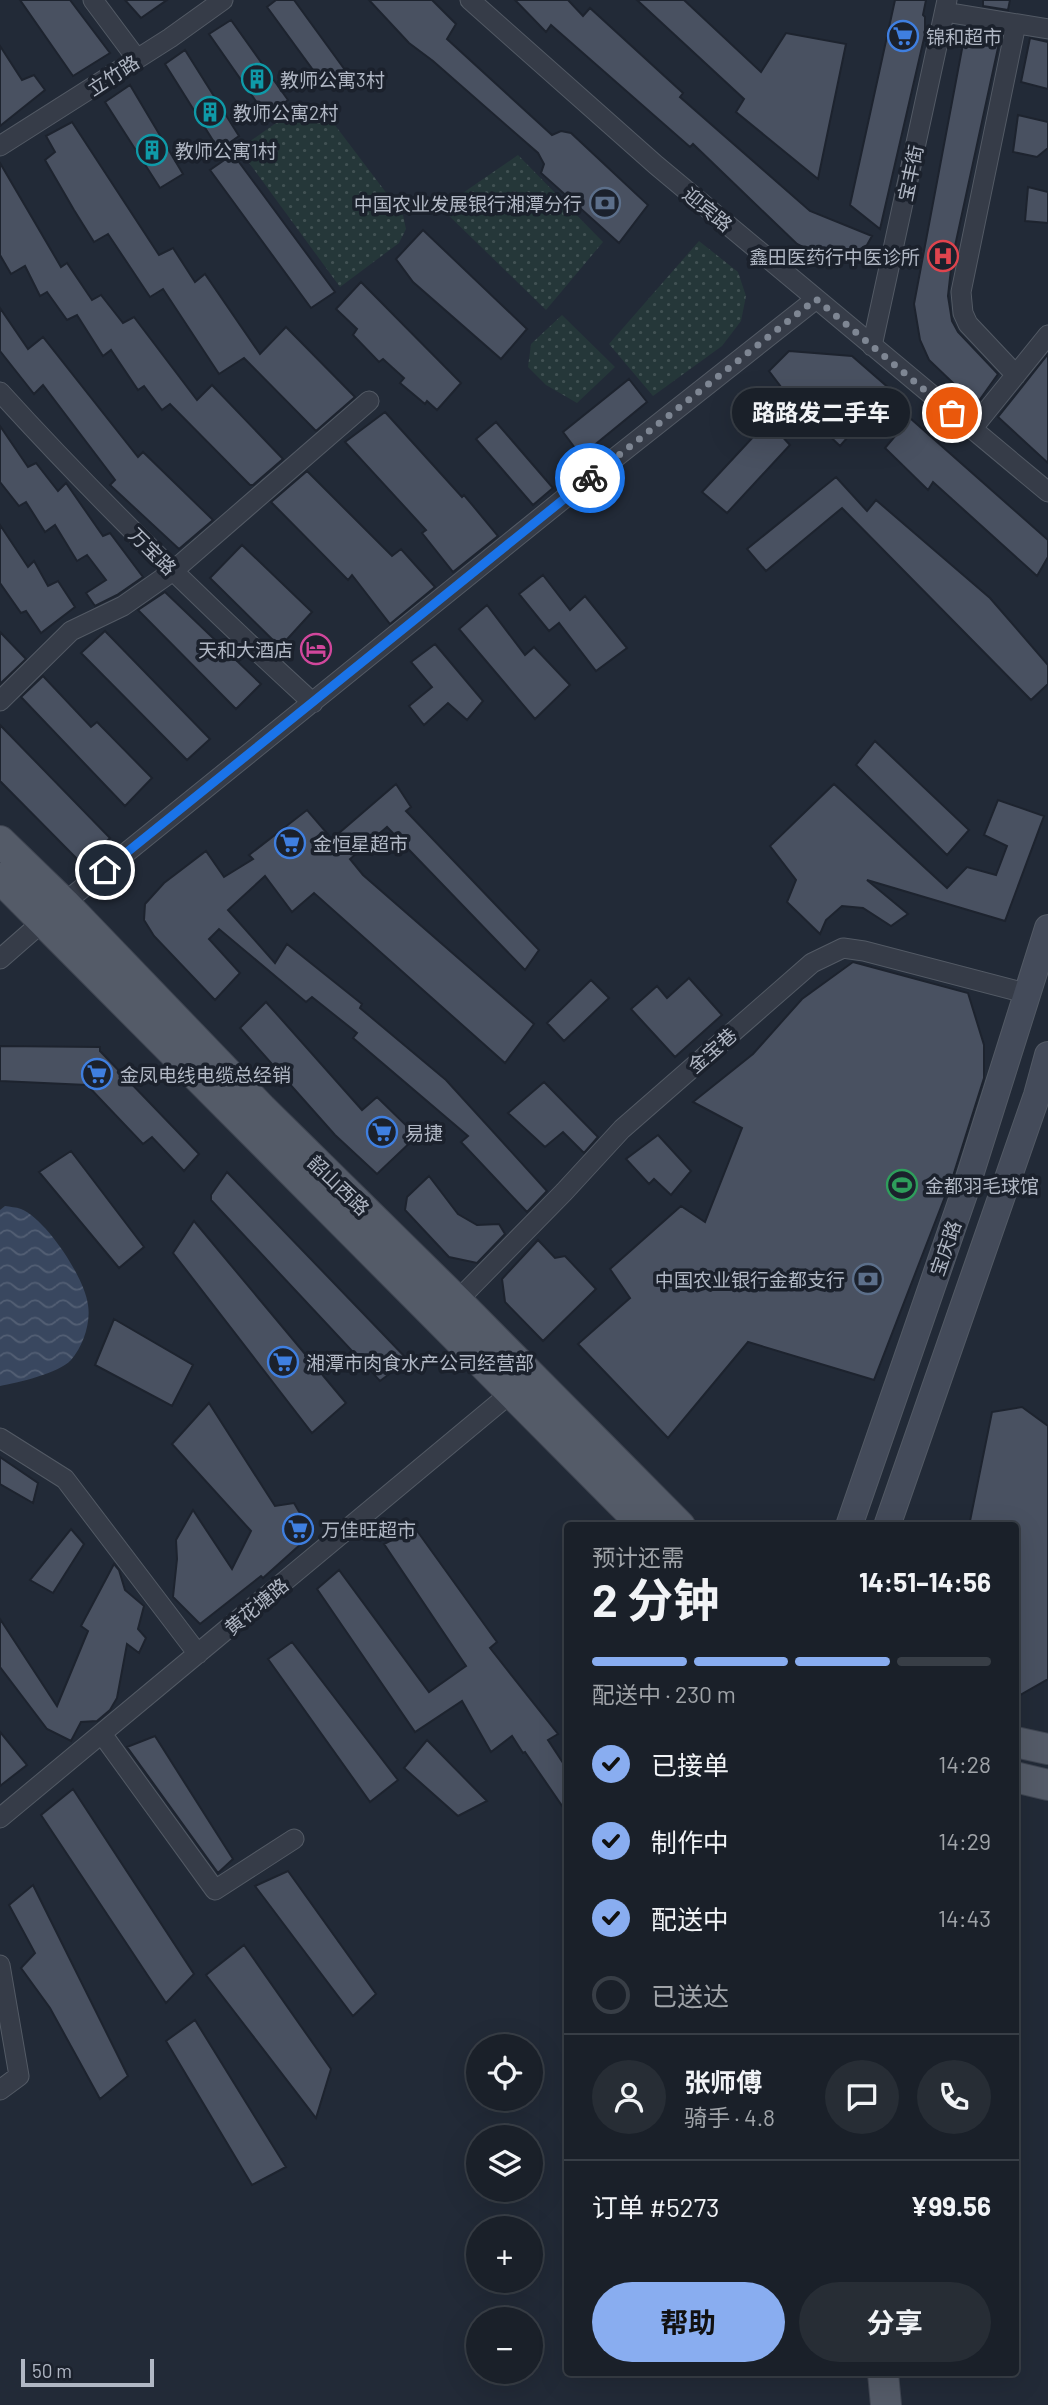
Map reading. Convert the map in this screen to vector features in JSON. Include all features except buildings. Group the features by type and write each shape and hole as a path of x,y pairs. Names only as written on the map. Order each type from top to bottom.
{"main road":[{"name":"韶山西路","path":"0,841 55,912 512,1392 640,1522"},
{"name":"韶山西路","path":"0,878 55,912 262,1109 676,1522"},
{"path":"600,1482 620,1522"},
{"path":"1019,1743 1048,1749"},
{"path":"1019,1778 1048,1785"},
{"path":"883,2376 886,2405"},
{"path":"900,2376 904,2405"}],"street":[{"path":"93,0 137,59"},
{"name":"立竹路","path":"0,146 137,59 200,6 223,0"},
{"name":"迎宾路","path":"470,0 656,166 1048,492"},
{"path":"946,6 1016,24 1048,29"},
{"name":"宝丰街","path":"872,346 946,6"},
{"path":"1016,24 961,292 968,324 1016,375"},
{"path":"0,959 582,484 816,299"},
{"path":"972,429 1048,335"},
{"name":"万宝路","path":"0,392 66,464 210,608 313,702"},
{"path":"0,701 71,631 122,606 173,571 369,401"},
{"name":"宝庆路","path":"850,1522 964,1194 1048,928"},
{"name":"金宝巷","path":"457,1301 622,1129 812,963 843,948 854,949 1029,994"},
{"name":"宝庆路","path":"888,1522 1037,1095 1048,1055"},
{"name":"黄花塘路","path":"2,1813 102,1734 512,1392"},
{"path":"0,1438 65,1479 198,1654"},
{"path":"102,1734 215,1890 294,1839"},
{"path":"0,1965 19,2076 0,2090"}],"shaded area":[{"path":"308,104 322,108 403,215 406,229 399,243 340,287 239,149 300,106"},
{"path":"518,155 603,242 546,310 441,208"},
{"path":"699,241 738,272 746,296 741,321 722,346 653,396 609,344"},
{"path":"562,315 615,367 577,403 546,385 528,367 531,344"}],"water":[{"path":"5,1206 19,1208 42,1224 72,1265 80,1280 89,1312 79,1348 65,1365 27,1380 0,1386 0,1210"}],"way so far":[{"path":"590,478 816,299 952,413"}],"place":[{"name":"锦和超市","path":"903,36"},
{"name":"教师公寓3村","path":"257,79"},
{"name":"教师公寓2村","path":"210,112"},
{"name":"教师公寓1村","path":"152,150"},
{"name":"中国农业发展银行湘潭分行","path":"605,203"},
{"name":"鑫田医药行中医诊所","path":"943,256"},
{"name":"路路发二手车","path":"952,413"},
{"name":"天和大酒店","path":"316,649"},
{"name":"金恒星超市","path":"290,843"},
{"name":"金凤电线电缆总经销","path":"97,1074"},
{"name":"易捷","path":"382,1132"},
{"name":"金都羽毛球馆","path":"902,1185"},
{"name":"中国农业银行金都支行","path":"868,1279"},
{"name":"湘潭市肉食水产公司经营部","path":"283,1362"},
{"name":"万佳旺超市","path":"298,1529"}],"route":[{"path":"105,870 590,478"}]}
